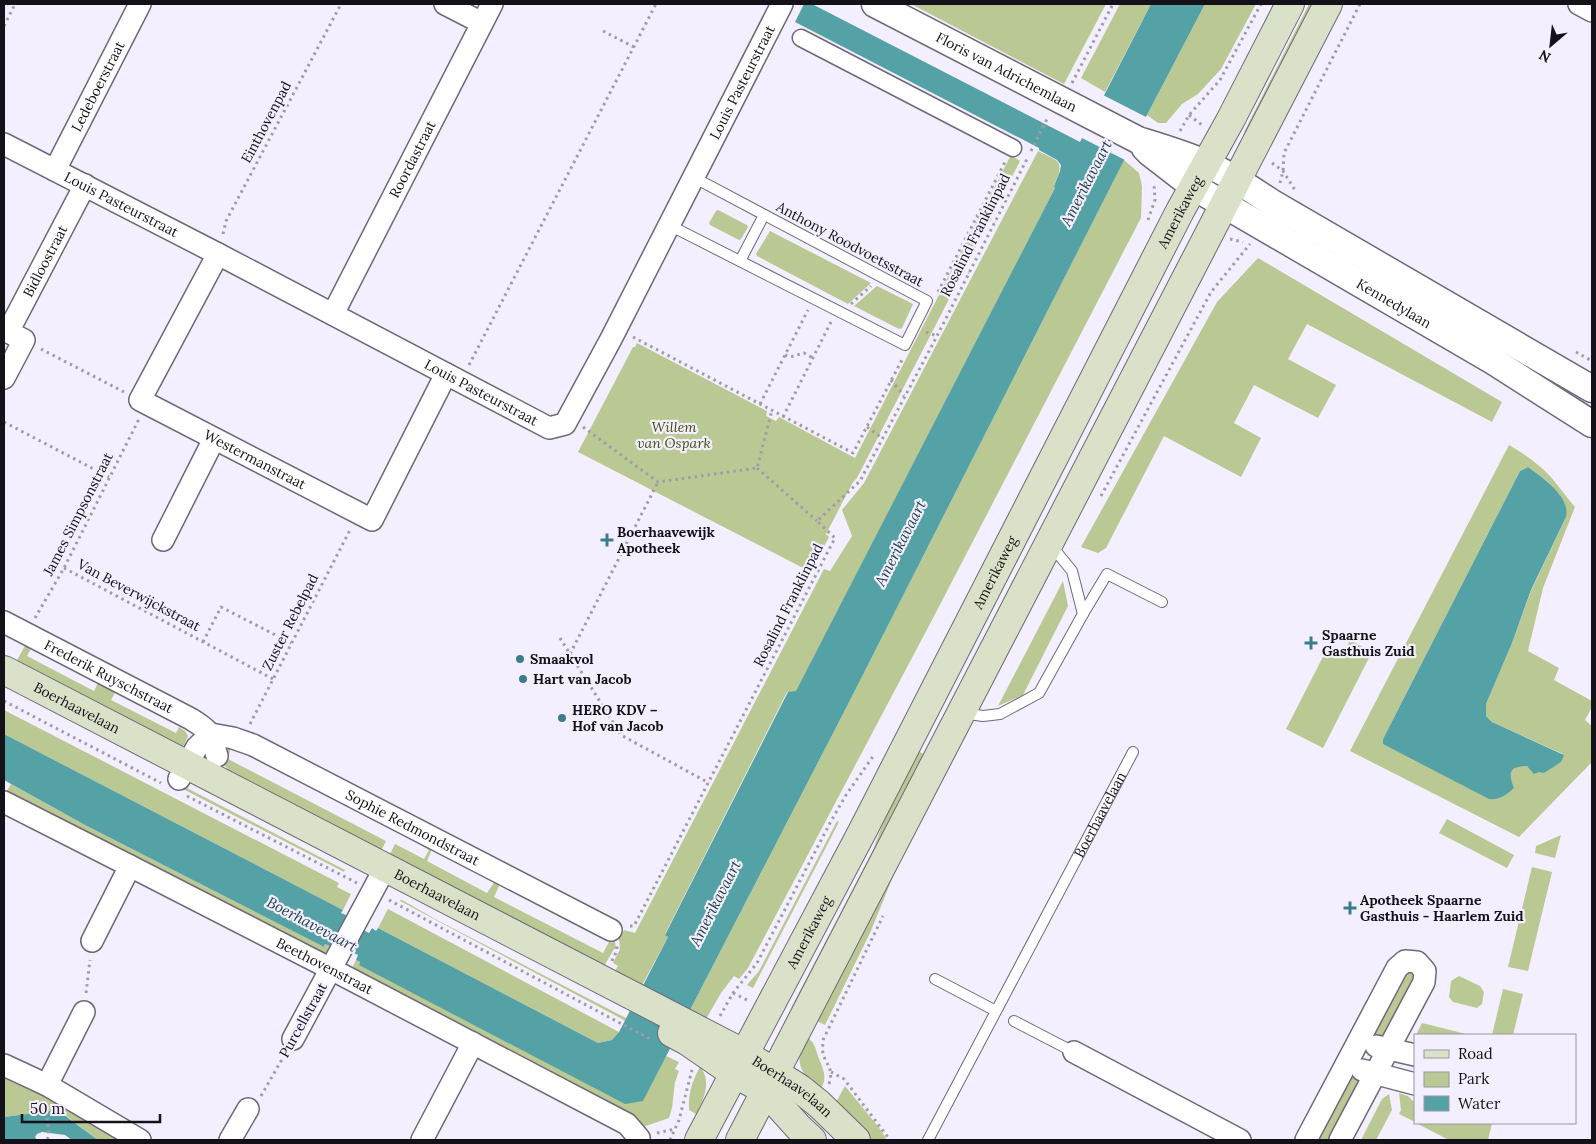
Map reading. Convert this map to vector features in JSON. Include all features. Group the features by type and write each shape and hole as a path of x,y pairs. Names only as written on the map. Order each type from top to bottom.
{"main road":[{"name":"Amerikaweg","path":"699,1140 862,832 1290,4"},
{"path":"740,1140 1328,4"},
{"name":"Boerhaavelaan","path":"4,670 178,780"},
{"name":"Boerhaavelaan","path":"4,688 178,780 379,881 675,1035 740,1064 770,1081 799,1088 819,1104 856,1140"},
{"name":"Boerhaavelaan","path":"770,1081 806,1134"},
{"name":"Boerhaavelaan","path":"740,1140 769,1128 780,1126 806,1134"}],"street":[{"name":"Ledeboerstraat","path":"55,170 140,4"},
{"path":"445,4 482,23"},
{"name":"Roordastraat","path":"333,314 492,4"},
{"name":"Louis Pasteurstraat","path":"4,144 549,428 565,424 569,417 617,328 782,4"},
{"name":"Floris van Adrichemlaan","path":"875,4 1138,140 1169,149 1200,175"},
{"path":"1579,4 1592,11"},
{"path":"801,38 1013,148"},
{"name":"Kennedylaan","path":"1200,175 1237,180 1262,224 1492,361 1592,424"},
{"name":"Kennedylaan","path":"1200,175 1224,205 1592,389"},
{"name":"Bidloostraat","path":"4,378 12,334 85,185"},
{"path":"144,402 218,254"},
{"path":"358,513 372,520 454,377"},
{"name":"Westermanstraat","path":"144,402 358,513"},
{"path":"163,540 214,439"},
{"name":"Frederik Ruyschstraat","path":"4,622 191,719 203,726 211,734"},
{"path":"178,780 197,747 211,734 217,756"},
{"name":"Sophie Redmondstraat","path":"211,734 253,745 619,932"},
{"name":"Beethovenstraat","path":"4,802 331,969 627,1124 638,1139"},
{"path":"92,941 130,866"},
{"name":"Purcellstraat","path":"293,1039 379,881"},
{"path":"1306,1140 1397,968 1405,961 1417,962 1425,971 1424,982 1340,1140"},
{"path":"47,1085 84,1012"},
{"path":"1359,1041 1414,1054"},
{"path":"422,1140 473,1044"},
{"path":"1071,1050 1240,1140"},
{"path":"4,1065 47,1085 140,1140"},
{"path":"1346,1066 1414,1084"},
{"path":"230,1140 248,1109"}],"lane":[{"name":"Anthony Roodvoetsstraat","path":"693,177 927,301 905,345"},
{"name":"Anthony Roodvoetsstraat","path":"740,261 764,215"},
{"path":"669,225 905,345"},
{"path":"1049,543 1072,571 1083,614"},
{"path":"961,713 983,716 1000,714 1039,693 1107,574 1162,602"},
{"name":"Boerhaavelaan","path":"928,1140 1133,752"},
{"path":"936,978 996,1011"},
{"path":"1014,1021 1071,1050"}],"path":[{"path":"4,26 15,4"},
{"name":"Einthovenpad","path":"218,254 226,221 340,4"},
{"path":"454,377 656,4"},
{"path":"1063,101 1113,4"},
{"path":"1189,115 1220,80 1261,4"},
{"path":"1262,224 1283,171 1284,153 1360,4"},
{"path":"604,31 634,47"},
{"name":"Rosalind Franklinpad","path":"610,965 618,950 619,932 634,926 835,538 818,521 860,481 1046,122"},
{"path":"927,301 936,296 1013,148"},
{"path":"1146,226 1155,200"},
{"path":"977,216 981,218 986,217 995,222"},
{"path":"953,262 969,273"},
{"path":"784,417 839,311 882,277"},
{"path":"760,404 814,298"},
{"path":"617,328 853,453 904,355 905,345"},
{"path":"12,334 144,402"},
{"path":"785,355 790,358 804,353 813,358"},
{"path":"891,380 904,396"},
{"name":"James Simpsonstraat","path":"27,634 64,568 110,477 144,402"},
{"path":"756,468 772,410"},
{"path":"569,417 658,482 756,468 818,521"},
{"path":"4,422 110,477"},
{"path":"867,427 882,438"},
{"path":"570,654 658,482"},
{"name":"Zuster Rebelpad","path":"241,741 358,513"},
{"name":"Van Beverwijckstraat","path":"64,568 273,679"},
{"name":"Van Beverwijckstraat","path":"203,642 221,607 292,643"},
{"path":"560,638 621,735 709,783"},
{"name":"Boerhaavelaan","path":"4,701 178,780 379,881 675,1035"},
{"path":"732,993 757,963 830,823 846,795 874,754"},
{"path":"84,1012 92,941"},
{"name":"Purcellstraat","path":"248,1109 262,1096 293,1039"},
{"path":"670,1140 679,1120 693,1066"},
{"path":"831,1072 844,1079 890,1140"},
{"path":"46,1109 48,1138"}],"green space":[{"path":"911,4 1106,4 1064,84"},
{"path":"1120,4 1151,4 1105,92 1081,78"},
{"path":"1205,4 1256,4 1221,69 1198,94 1182,104 1166,123 1158,123 1147,115"},
{"path":"1309,4 1317,4 1249,134 1244,132"},
{"path":"1038,151 1056,160 1060,167 1054,185 1055,188 796,692 787,692 665,934 668,937 641,987 613,974 618,966 613,963 620,949 619,939 624,930 635,933 824,569 830,571 852,536 842,510 864,483"},
{"name":"Willem van Ospark","path":"1011,155 1020,161 857,478 853,482 826,534 829,537 811,571 578,452 633,347 637,343 767,411 766,416 776,421 779,417 855,458"},
{"path":"1124,160 1139,173 1142,186 1141,218 748,968 739,979 734,976 721,993 706,1019 689,1012 843,714"},
{"path":"718,210 747,225 748,227 741,239 739,240 710,225 709,223"},
{"path":"770,231 871,283 848,304 757,256 756,254"},
{"path":"1258,258 1502,402 1492,422 1307,324 1288,359 1336,385 1318,418 1254,385 1234,423 1261,438 1241,477 1164,436 1106,548 1098,553 1081,547 1217,302"},
{"path":"877,286 913,304 902,328 899,329 854,306"},
{"path":"1509,445 1531,459 1545,471 1575,507 1543,588 1528,651 1559,668 1554,680 1592,701 1592,707 1585,720 1592,726 1592,762 1519,837 1350,751","holes":["1528,467 1546,480 1560,495 1566,517 1531,591 1512,643 1486,704 1486,716 1492,722 1563,754 1544,773 1527,766 1518,766 1511,771 1510,778 1514,788 1383,744 1383,739 1520,471"]},
{"path":"1063,581 1068,606 1023,695 998,706"},
{"path":"1350,640 1372,652 1323,748 1286,729 1326,651 1341,658"},
{"path":"27,642 33,645 27,656 94,691 101,677 117,689 111,700 176,733 179,727 188,736 184,745 178,749 15,664"},
{"path":"4,710 339,883 337,887 351,894 343,910 4,734"},
{"path":"969,730 897,867 870,933 825,1025 813,1019 959,738"},
{"path":"221,747 231,747 228,759 386,841 381,851 227,771 228,769 222,763"},
{"path":"916,750 929,757 797,1011 791,1008 873,850 896,788"},
{"path":"11,784 85,825 324,947 325,944 330,946 325,955 5,794"},
{"path":"183,786 345,870 344,872 181,788"},
{"path":"1447,819 1514,855 1507,868 1439,833"},
{"path":"837,821 839,822 753,988 747,985 759,971"},
{"path":"1561,835 1555,858 1535,853 1536,846"},
{"path":"418,841 432,849 427,861 487,893 495,881 500,884 494,897 603,953 610,940 615,941 616,949 614,949 603,968 389,856 395,844 424,859 429,850 417,843"},
{"path":"1532,867 1552,872 1528,971 1508,967"},
{"path":"400,901 651,1031 637,1027"},
{"path":"388,909 619,1032 612,1040 598,1043 378,928"},
{"path":"356,960 360,962 359,964 643,1100 666,1056 679,1062 675,1069 679,1071 675,1082 669,1118 640,1128 351,970"},
{"path":"1409,967 1416,974 1385,1038 1375,1038 1372,1035"},
{"path":"1459,976 1480,986 1484,992 1482,1004 1477,1008 1453,1002 1449,997 1451,981"},
{"path":"1503,989 1523,994 1513,1034 1492,1034"},
{"path":"1422,1023 1466,1034 1416,1034"},
{"path":"805,1036 814,1045 823,1070 824,1082 819,1091 807,1078 801,1066 800,1054"},
{"path":"700,1067 706,1078 706,1090 696,1114 689,1110 689,1098"},
{"path":"4,1072 128,1140 98,1140 69,1118 50,1111 4,1117"},
{"path":"1351,1076 1357,1076 1360,1080 1332,1140 1315,1140"},
{"path":"845,1086 887,1140 872,1140 835,1104"},
{"path":"1399,1093 1408,1096 1414,1102 1414,1122 1399,1114 1401,1110"},
{"path":"1389,1094 1392,1110 1376,1140 1361,1140 1382,1099"},
{"path":"1418,1124 1492,1124 1488,1140 1449,1140"}],"water":[{"path":"804,4 812,4 1080,142 1151,4 1205,4 843,714 643,1101 625,1104 359,965 360,962 356,960 358,955 332,942 330,946 325,944 324,947 85,825 4,780 4,734 343,910 341,913 346,915 344,920 369,933 372,928 376,931 378,928 598,1043 612,1040 619,1032 668,937 665,935 788,692 796,691 1055,188 1054,186 1060,171 1061,165 1057,160 1039,150 1039,148 795,22"},
{"path":"1528,467 1560,495 1564,502 1566,517 1531,590 1512,643 1486,704 1486,716 1492,722 1564,755 1561,762 1544,773 1534,774 1527,766 1513,769 1511,778 1514,788 1503,796 1489,799 1383,744 1383,739 1520,471"},
{"path":"50,1111 64,1115 98,1140 72,1140 65,1135 42,1132 35,1137 37,1140 4,1140 4,1117"}],"pier":[{"path":"1101,94 1148,118 1127,161 1080,137"}],"place":[{"name":"Boerhaavewijk Apotheek","path":"607,540"},
{"name":"Spaarne Gasthuis Zuid","path":"1311,643"},
{"name":"Smaakvol","path":"520,659"},
{"name":"Hart van Jacob","path":"523,679"},
{"name":"HERO KDV – Hof van Jacob","path":"562,718"},
{"name":"Apotheek Spaarne Gasthuis - Haarlem Zuid","path":"1350,908"}],"water label":[{"name":"Amerikavaart","path":"1086,183"},
{"name":"Amerikavaart","path":"900,543"},
{"name":"Amerikavaart","path":"715,903"},
{"name":"Boerhavevaart","path":"312,924"}]}
